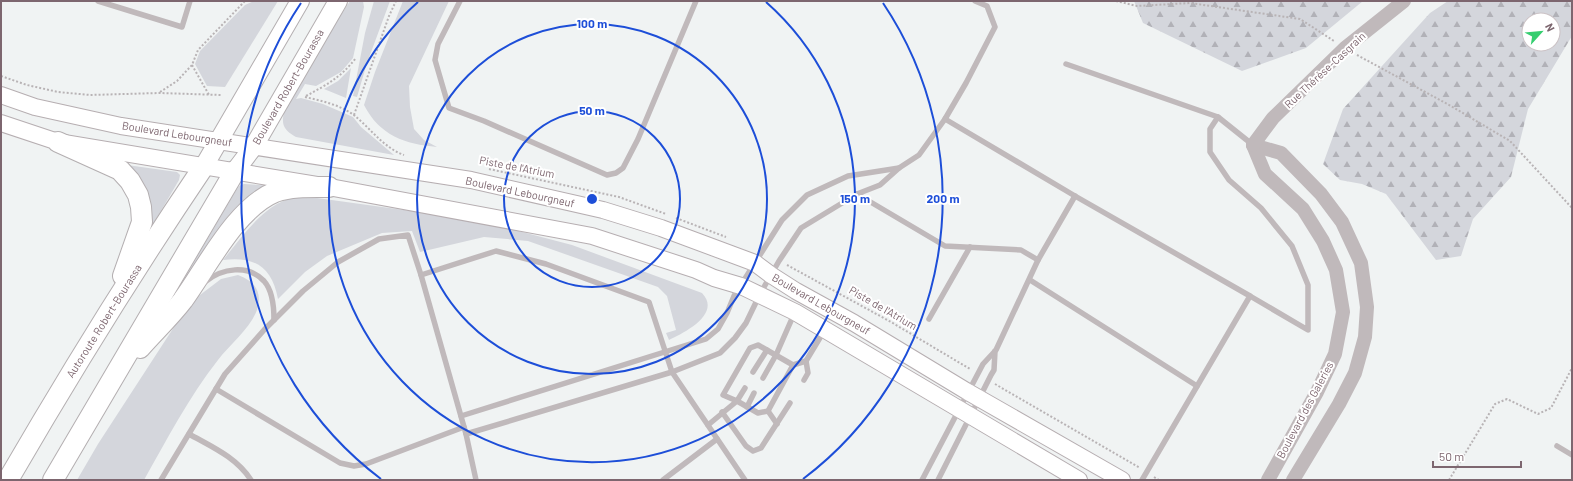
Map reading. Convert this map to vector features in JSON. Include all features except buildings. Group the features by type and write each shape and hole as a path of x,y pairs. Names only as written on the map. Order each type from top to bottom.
{"highway":[{"path":"204,166 300,1"},
{"name":"Boulevard Robert-Bourassa","path":"235,171 254,146 338,1"},
{"path":"58,142 120,170 130,181 138,195 142,222 111,308"},
{"name":"Autoroute Robert-Bourassa","path":"8,480 111,308 204,166"},
{"path":"53,480 109,382 235,171"},
{"path":"109,382 182,301 236,223 258,202 274,193 290,188 329,187"}],"main road":[{"name":"Boulevard Lebourgneuf","path":"1,95 35,107 114,124 471,180 603,210 661,228 755,263 771,275 974,395 1122,480"},
{"name":"Boulevard Lebourgneuf","path":"1,123 58,142 329,187 592,236 741,286 760,294 795,312 1079,480"}],"street":[{"name":"Rue Thérèse-Casgrain","path":"1253,145 1273,118 1346,48 1404,1"},
{"name":"Boulevard des Galeries","path":"1253,145 1265,174 1303,209 1323,241 1336,270 1343,312 1335,354 1317,392 1268,480"},
{"path":"1253,145 1280,153 1321,194 1342,222 1361,263 1367,307 1365,337 1355,373 1339,404 1293,480"}],"lane":[{"path":"102,2 182,27 190,1"},
{"path":"460,1 438,44 435,60 449,108 484,120 608,175 616,173 623,168 638,139 696,1"},
{"path":"466,434 672,372 720,353 735,338 746,323 760,294 779,261 801,228 857,194 880,185 899,168 919,155 945,119 966,83 995,27 987,6 975,1"},
{"path":"1066,64 1218,117 1253,145"},
{"path":"945,119 1074,196 1308,330 1308,284 1292,246 1261,208 1229,180 1210,152 1210,129 1218,117"},
{"path":"461,416 666,353 706,339 718,329 734,296 782,220 807,195 848,176 899,168"},
{"path":"857,194 945,246 1021,250 1038,260"},
{"path":"938,480 965,413 974,395 983,364 996,350 1030,280 1038,260 1074,196"},
{"path":"161,480 225,374 274,320 303,292 338,262 379,239 408,235 466,434 476,480"},
{"path":"929,319 970,247"},
{"path":"420,275 496,251 546,264 648,302 672,372 745,480"},
{"path":"182,301 212,276 233,269 243,270 254,274 264,282 274,305 274,320"},
{"path":"1030,280 1197,386"},
{"path":"1142,480 1250,296"},
{"path":"764,378 795,312"},
{"path":"804,380 808,374 806,361 825,330"},
{"path":"768,411 758,413 723,394 750,348 758,345 793,364 806,361"},
{"path":"754,372 767,350"},
{"path":"922,480 965,413 974,395 994,370 996,350"},
{"path":"768,411 793,364"},
{"path":"708,425 736,401 744,388"},
{"path":"216,389 340,463 354,466 366,464 464,427"},
{"path":"747,407 754,393"},
{"path":"722,412 746,446 753,451 761,448 790,403"},
{"path":"768,411 777,424"},
{"path":"189,434 230,457 244,469 251,480"},
{"path":"663,480 717,439"},
{"path":"1557,446 1572,455"}],"path":[{"path":"159,93 177,81 192,65 198,50 245,1"},
{"path":"354,115 388,16 396,1"},
{"path":"1116,1 1136,6 1190,3 1300,19 1346,48 1451,106 1510,141 1572,208"},
{"path":"356,58 340,76 305,97 330,103 354,115 394,151 408,156"},
{"path":"192,65 209,95"},
{"path":"1,76 27,85 58,92 90,95 159,93 222,95"},
{"name":"Piste de l'Atrium","path":"487,169 619,197 728,237"},
{"name":"Piste de l'Atrium","path":"788,265 891,322 969,368"},
{"path":"1449,480 1495,404 1507,400 1538,414 1544,412 1551,408 1572,368"},
{"path":"1002,388 1159,480"}],"green space":[{"path":"254,1 278,1 225,87 207,86 195,64 200,51 245,5"},
{"path":"350,1 363,1 364,7 353,58 341,72 316,86 305,84 296,99 301,98 323,104 353,117 361,127 394,155 296,137 285,128 283,122 285,108 320,47"},
{"path":"374,1 390,1 367,63 357,97 353,96 365,33"},
{"path":"403,1 449,1 409,86 410,107 414,129 424,140 437,147 414,144 394,136 386,131 370,116 364,105 375,72"},
{"path":"1134,1 1363,1 1306,48 1242,71 1143,23"},
{"path":"1448,1 1572,1 1572,36 1528,109 1511,177 1473,219 1461,256 1436,260 1386,194 1362,184 1340,180 1323,164 1343,109 1430,13"},
{"path":"351,68 346,98 324,89 338,81"},
{"path":"127,165 177,172 180,175 179,180 145,238"},
{"path":"244,184 276,186 169,304 235,192 239,186"},
{"path":"310,197 476,220 572,245 702,293 707,301 707,308 699,322 683,333 669,340 666,333 676,330 667,296 658,287 528,241 484,237 420,252 412,231 382,233 327,256 305,272 278,299 271,279 260,266 253,262 244,260 223,260 253,223 262,215 281,202 292,198"},
{"path":"238,275 249,280 258,292 259,303 254,317 250,324 207,374 179,418 144,480 77,480 98,444 187,307 196,298 221,279"}]}
